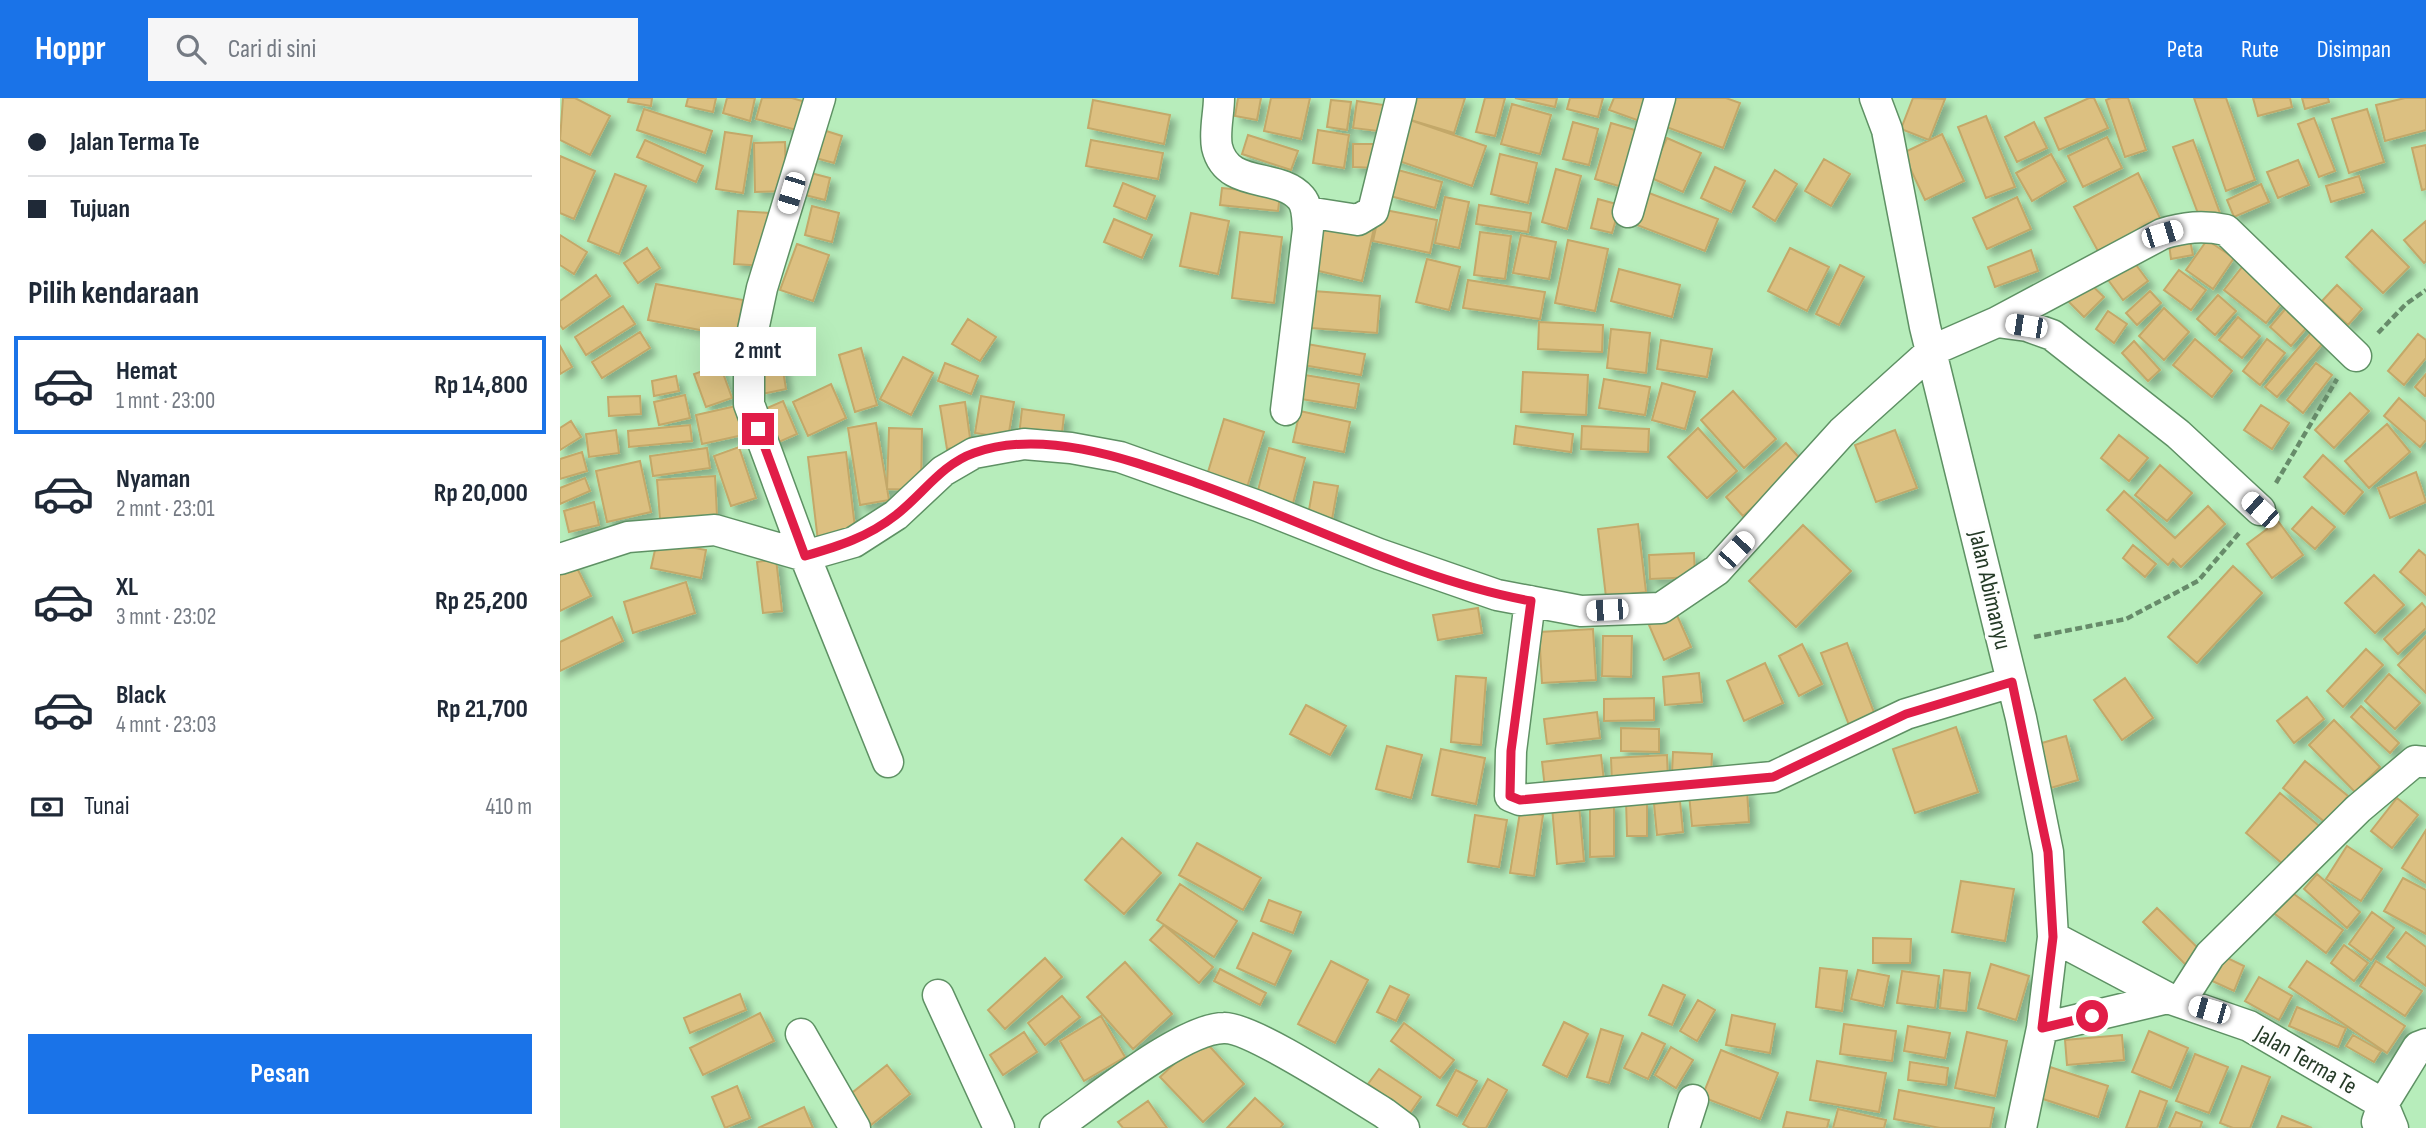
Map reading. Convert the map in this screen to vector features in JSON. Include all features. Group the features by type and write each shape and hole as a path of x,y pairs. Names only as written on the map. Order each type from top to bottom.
{"street":[{"path":"820,98 762,288 749,349 749,404 805,556 888,762"},
{"path":"1219,98 1217,147 1227,164 1242,177 1282,187 1301,197 1307,212 1308,229 1286,410"},
{"path":"1307,212 1358,220 1374,211 1401,98"},
{"path":"1628,212 1660,98"},
{"name":"Jalan Abimanyu","path":"1875,98 1886,130 1925,327 1933,349 2012,682 2048,852 2053,937 2042,1028 2021,1128"},
{"path":"560,559 628,537 715,530 805,556 854,542 896,515 943,471 974,453 1024,444 1120,457 1497,595 1581,611 1661,608 1717,569 1842,432 1933,349 1997,322 2162,234 2184,228 2211,226 2226,230 2356,356"},
{"path":"1997,322 2026,326 2052,335 2178,434 2260,510"},
{"path":"1531,601 1511,751 1510,796 1520,800 1773,777 1906,714 2012,682"},
{"path":"2042,1028 2174,1000 2210,955 2310,856 2415,761 2426,762"},
{"name":"Jalan Terma Te","path":"2053,937 2174,1000 2249,1026 2384,1120"},
{"path":"938,996 999,1128"},
{"path":"1055,1128 1190,1035 1224,1027 1252,1036 1384,1113 1404,1128"},
{"path":"801,1034 855,1128"},
{"path":"2384,1120 2423,1042"},
{"path":"1684,1128 1693,1100"}],"building":[{"path":"563,98 575,98 610,116 590,155 560,140"},
{"path":"629,98 652,98 651,106 628,102"},
{"path":"688,98 716,98 713,112 686,106"},
{"path":"727,98 755,98 750,121 723,113"},
{"path":"762,98 792,98 809,103 800,131 756,119"},
{"path":"1238,98 1261,98 1257,120 1235,116"},
{"path":"1271,98 1310,98 1301,139 1264,131"},
{"path":"1410,98 1465,98 1454,133 1404,118"},
{"path":"1485,98 1505,98 1495,136 1476,132"},
{"path":"1515,98 1557,98 1555,107"},
{"path":"1570,98 1603,98 1598,117 1567,109"},
{"path":"1614,98 1656,98 1648,124 1609,110"},
{"path":"1672,98 1726,98 1740,103 1723,148 1661,125"},
{"path":"1913,98 1945,99 1929,140 1901,129"},
{"path":"2094,98 2108,128 2059,150 2045,118"},
{"path":"2128,98 2146,150 2125,157 2106,100"},
{"path":"2194,98 2226,98 2255,180 2226,191"},
{"path":"2253,98 2290,98 2292,107 2258,116"},
{"path":"2302,98 2328,98 2329,102 2305,109"},
{"path":"2405,98 2426,98 2426,130 2385,141 2376,105"},
{"path":"1093,100 1170,115 1164,144 1088,128"},
{"path":"1331,100 1351,102 1347,130 1327,127"},
{"path":"1357,101 1390,106 1386,132 1353,128"},
{"path":"1512,104 1551,115 1540,154 1501,144"},
{"path":"644,109 712,131 705,153 637,130"},
{"path":"2367,109 2384,162 2349,173 2332,119"},
{"path":"1986,116 2015,187 1986,198 1958,127"},
{"path":"1404,118 1486,146 1472,186 1390,158"},
{"path":"2314,118 2335,171 2319,177 2298,124"},
{"path":"1573,122 1598,129 1589,165 1563,159"},
{"path":"2034,122 2047,148 2017,162 2005,137"},
{"path":"1611,123 1645,133 1629,189 1595,179"},
{"path":"820,129 842,136 834,163 812,157"},
{"path":"1318,130 1349,135 1344,168 1313,163"},
{"path":"725,132 752,136 743,193 716,189"},
{"path":"1942,134 1964,181 1925,200 1903,153"},
{"path":"1248,135 1298,151 1291,170 1242,154"},
{"path":"2107,137 2122,168 2083,187 2068,156"},
{"path":"1667,138 1701,153 1683,192 1649,177"},
{"path":"645,140 703,166 696,182 637,157"},
{"path":"1091,140 1163,153 1158,179 1086,166"},
{"path":"2193,140 2221,216 2202,224 2173,147"},
{"path":"785,142 786,191 755,192 754,143"},
{"path":"1353,144 1378,144 1377,168 1353,167"},
{"path":"2426,145 2426,189 2422,190 2412,148"},
{"path":"1500,154 1537,163 1528,203 1491,194"},
{"path":"2051,154 2066,181 2032,201 2016,173"},
{"path":"560,156 595,171 574,219 560,213"},
{"path":"1824,159 1850,174 1831,206 1805,191"},
{"path":"2298,160 2309,185 2278,198 2267,172"},
{"path":"1715,167 1745,181 1731,212 1701,198"},
{"path":"1556,169 1581,176 1567,229 1542,222"},
{"path":"1398,170 1442,182 1435,208 1390,196"},
{"path":"1775,170 1797,184 1775,221 1753,207"},
{"path":"807,172 830,178 825,200 801,194"},
{"path":"2138,173 2161,220 2099,253 2074,207"},
{"path":"615,174 646,186 619,254 588,241"},
{"path":"2359,176 2364,192 2331,202 2326,186"},
{"path":"1123,183 1155,196 1146,219 1114,206"},
{"path":"2261,184 2269,202 2234,217 2227,200"},
{"path":"1222,188 1280,194 1278,211 1220,205"},
{"path":"1641,190 1718,219 1705,251 1629,222"},
{"path":"1445,197 1469,202 1459,248 1435,243"},
{"path":"2017,197 2031,229 1987,249 1973,218"},
{"path":"1598,199 1620,205 1612,233 1591,228"},
{"path":"1479,205 1531,213 1528,232 1476,224"},
{"path":"812,206 839,213 832,242 805,235"},
{"path":"1380,209 1437,220 1430,253 1373,241"},
{"path":"738,211 770,213 766,266 734,264"},
{"path":"1191,213 1229,221 1218,274 1180,266"},
{"path":"1322,217 1374,228 1362,281 1310,269"},
{"path":"1114,219 1152,235 1142,258 1104,242"},
{"path":"2426,221 2426,261 2424,263 2404,240"},
{"path":"2372,230 2409,267 2383,293 2346,257"},
{"path":"1240,232 1282,237 1274,303 1232,298"},
{"path":"1480,232 1511,236 1505,279 1474,275"},
{"path":"560,235 587,252 574,274 560,265"},
{"path":"1521,235 1556,242 1549,279 1513,273"},
{"path":"1568,240 1608,249 1595,311 1555,303"},
{"path":"2190,240 2193,255 2171,259 2169,244"},
{"path":"2207,240 2234,258 2213,289 2186,270"},
{"path":"797,244 829,255 813,301 780,290"},
{"path":"647,248 660,268 638,283 624,263"},
{"path":"1790,248 1829,267 1807,311 1768,291"},
{"path":"2031,250 2038,271 1995,287 1988,267"},
{"path":"2128,254 2148,281 2123,300 2103,273"},
{"path":"1427,259 1460,267 1449,310 1416,302"},
{"path":"2246,262 2288,295 2266,323 2224,290"},
{"path":"1840,265 1864,277 1839,325 1816,314"},
{"path":"1619,269 1680,285 1672,317 1611,301"},
{"path":"2179,270 2206,290 2191,310 2164,290"},
{"path":"596,275 610,296 563,329 560,325 560,301"},
{"path":"2083,277 2104,297 2084,317 2063,296"},
{"path":"1468,280 1545,292 1540,319 1463,308"},
{"path":"656,284 743,300 736,337 648,320"},
{"path":"2337,285 2362,309 2348,325 2322,301"},
{"path":"1313,291 1380,296 1377,333 1311,328"},
{"path":"2150,291 2161,303 2137,325 2126,313"},
{"path":"2218,295 2236,311 2215,335 2197,319"},
{"path":"623,306 635,324 586,355 575,337"},
{"path":"2287,307 2308,326 2291,346 2270,327"},
{"path":"2164,308 2189,332 2164,360 2139,336"},
{"path":"2108,311 2127,324 2114,343 2096,329"},
{"path":"2238,317 2260,336 2242,358 2219,340"},
{"path":"968,319 996,337 980,361 952,344"},
{"path":"1539,322 1603,325 1602,352 1538,349"},
{"path":"1611,329 1650,333 1646,373 1607,368"},
{"path":"640,332 650,348 602,378 592,362"},
{"path":"2312,332 2324,342 2277,397 2265,387"},
{"path":"2418,334 2426,340 2426,358 2404,385 2388,371"},
{"path":"2195,339 2232,371 2212,397 2173,365"},
{"path":"2267,339 2285,353 2260,385 2243,371"},
{"path":"1661,340 1712,349 1707,377 1657,369"},
{"path":"2134,341 2160,370 2148,381 2122,353"},
{"path":"1301,343 1365,354 1361,375 1297,364"},
{"path":"560,346 572,367 560,374"},
{"path":"861,348 877,405 855,412 839,355"},
{"path":"903,357 933,373 911,415 880,399"},
{"path":"781,358 786,389 762,394 756,362"},
{"path":"945,363 978,376 971,394 938,381"},
{"path":"2316,363 2332,375 2303,413 2287,400"},
{"path":"720,365 732,398 706,407 694,374"},
{"path":"1523,372 1588,375 1586,415 1521,412"},
{"path":"2426,374 2426,395 2425,396 2415,387"},
{"path":"1305,375 1359,384 1355,408 1301,399"},
{"path":"676,376 679,391 654,396 652,381"},
{"path":"1604,379 1650,387 1645,415 1599,408"},
{"path":"1662,383 1695,392 1685,429 1652,420"},
{"path":"831,384 846,418 808,436 793,402"},
{"path":"1733,391 1776,439 1744,468 1701,420"},
{"path":"2350,393 2369,411 2334,448 2315,430"},
{"path":"685,395 690,418 659,425 654,402"},
{"path":"640,396 641,414 609,416 608,397"},
{"path":"981,396 1014,402 1008,438 975,433"},
{"path":"2399,398 2426,422 2426,440 2420,447 2384,416"},
{"path":"783,401 797,434 772,445 758,412"},
{"path":"965,402 971,445 947,449 940,406"},
{"path":"2261,405 2289,423 2272,449 2244,430"},
{"path":"736,406 743,435 702,444 696,415"},
{"path":"1022,409 1064,415 1061,442 1019,436"},
{"path":"1300,411 1350,422 1344,452 1293,442"},
{"path":"1224,419 1264,432 1245,494 1205,482"},
{"path":"571,421 581,437 560,450 560,428"},
{"path":"876,423 889,500 860,505 848,428"},
{"path":"2387,424 2410,452 2369,488 2345,461"},
{"path":"690,425 692,441 629,447 628,431"},
{"path":"1516,426 1573,434 1571,452 1514,444"},
{"path":"1582,426 1649,429 1648,452 1581,449"},
{"path":"889,428 922,429 921,490 887,489"},
{"path":"1698,428 1737,471 1707,498 1668,457"},
{"path":"616,430 619,453 589,457 586,434"},
{"path":"1895,430 1917,488 1876,502 1855,445"},
{"path":"2119,435 2148,458 2129,481 2101,458"},
{"path":"1786,443 1803,462 1743,516 1726,497"},
{"path":"739,447 756,498 731,506 714,456"},
{"path":"707,448 710,468 653,476 650,456"},
{"path":"1269,448 1305,458 1292,507 1256,498"},
{"path":"582,452 587,471 560,479 560,459"},
{"path":"846,452 856,536 818,541 808,457"},
{"path":"2323,455 2363,492 2344,514 2304,477"},
{"path":"640,461 651,512 607,522 596,471"},
{"path":"2160,465 2192,493 2167,521 2135,495"},
{"path":"2416,472 2426,502 2390,518 2378,488"},
{"path":"715,476 717,516 660,519 657,480"},
{"path":"585,478 590,491 560,504 560,488"},
{"path":"1314,482 1338,486 1331,525 1307,521"},
{"path":"2124,491 2175,538 2208,506 2225,524 2181,567 2173,559 2168,565 2107,510"},
{"path":"594,502 599,525 569,532 564,511"},
{"path":"2312,507 2335,527 2315,549 2292,529"},
{"path":"2278,521 2303,555 2272,578 2247,544"},
{"path":"1638,524 1646,592 1606,597 1598,529"},
{"path":"1803,525 1851,571 1796,627 1749,581"},
{"path":"657,541 706,550 701,578 651,568"},
{"path":"2133,545 2156,564 2145,577 2123,558"},
{"path":"2419,550 2426,556 2426,595 2400,572"},
{"path":"1694,553 1695,577 1650,579 1649,555"},
{"path":"776,559 782,611 763,613 757,562"},
{"path":"574,562 591,596 560,611 560,568"},
{"path":"2233,566 2262,593 2197,663 2168,637"},
{"path":"2374,575 2404,605 2375,633 2345,603"},
{"path":"686,582 695,613 633,633 624,602"},
{"path":"2422,603 2426,608 2426,628 2398,654 2384,639"},
{"path":"1478,608 1482,633 1438,640 1433,615"},
{"path":"1676,613 1691,647 1664,660 1649,625"},
{"path":"612,617 623,641 560,671 560,642"},
{"path":"1593,629 1596,680 1542,683 1539,632"},
{"path":"1603,636 1632,636 1631,677 1602,676"},
{"path":"2426,636 2426,693 2398,665"},
{"path":"1847,643 1875,715 1849,725 1821,653"},
{"path":"1802,644 1822,684 1799,696 1779,656"},
{"path":"2366,649 2383,665 2343,707 2327,691"},
{"path":"1765,663 1783,703 1744,721 1727,681"},
{"path":"1699,673 1702,702 1665,705 1663,677"},
{"path":"2389,674 2420,703 2395,729 2365,701"},
{"path":"1456,676 1486,678 1481,745 1451,742"},
{"path":"2125,678 2153,718 2122,740 2094,700"},
{"path":"2307,697 2324,719 2294,743 2277,721"},
{"path":"1654,698 1654,720 1604,721 1604,699"},
{"path":"1306,705 1346,726 1330,755 1290,734"},
{"path":"2361,706 2399,743 2390,753 2351,717"},
{"path":"1597,712 1600,738 1547,744 1544,719"},
{"path":"2334,720 2380,767 2355,792 2309,745"},
{"path":"1956,727 1978,792 1915,813 1893,749"},
{"path":"1621,728 1659,729 1659,752 1621,751"},
{"path":"2066,736 2078,780 2047,789 2035,745"},
{"path":"1387,746 1422,755 1411,798 1376,789"},
{"path":"1441,749 1485,758 1476,804 1432,795"},
{"path":"1673,752 1712,754 1711,776 1672,774"},
{"path":"1601,755 1604,781 1545,788 1542,762"},
{"path":"1667,755 1668,782 1612,785 1611,758"},
{"path":"2305,761 2348,796 2326,823 2283,788"},
{"path":"1747,790 1749,822 1692,826 1689,794"},
{"path":"2280,793 2324,830 2290,870 2246,833"},
{"path":"2397,798 2418,815 2392,848 2371,831"},
{"path":"1626,800 1647,800 1647,836 1627,836"},
{"path":"1680,801 1683,832 1657,835 1654,804"},
{"path":"1590,803 1614,803 1614,856 1590,857"},
{"path":"1579,805 1584,861 1557,864 1552,807"},
{"path":"1520,812 1543,815 1534,876 1510,873"},
{"path":"1475,815 1507,820 1499,867 1468,862"},
{"path":"2426,830 2426,883 2402,868"},
{"path":"1122,838 1161,873 1124,914 1085,880"},
{"path":"1197,843 1261,878 1243,910 1179,875"},
{"path":"2347,846 2382,869 2361,901 2326,879"},
{"path":"2317,874 2360,912 2347,928 2304,889"},
{"path":"2403,878 2426,890 2426,934 2384,911"},
{"path":"1961,881 2014,889 2005,941 1952,932"},
{"path":"1180,884 1237,921 1214,957 1157,920"},
{"path":"2283,886 2343,930 2326,953 2267,908"},
{"path":"1269,900 1301,912 1293,933 1261,921"},
{"path":"2157,908 2201,951 2187,966 2143,922"},
{"path":"2372,912 2394,928 2371,960 2349,944"},
{"path":"1164,925 1213,967 1199,983 1150,940"},
{"path":"2406,932 2426,947 2426,986 2387,957"},
{"path":"1253,933 1291,951 1275,985 1237,968"},
{"path":"1873,938 1911,939 1910,963 1873,963"},
{"path":"2344,945 2368,963 2354,981 2331,963"},
{"path":"2221,955 2244,966 2234,991 2210,980"},
{"path":"1045,958 1062,977 1005,1029 988,1010"},
{"path":"1331,961 1368,980 1335,1043 1298,1024"},
{"path":"2307,961 2405,1026 2387,1053 2289,987"},
{"path":"2376,961 2422,991 2405,1016 2360,986"},
{"path":"1125,962 1172,1014 1133,1049 1087,997"},
{"path":"1991,964 2029,976 2016,1020 1978,1008"},
{"path":"1820,968 1847,971 1842,1011 1816,1007"},
{"path":"1220,969 1266,993 1260,1005 1214,981"},
{"path":"1858,970 1889,976 1883,1006 1851,999"},
{"path":"1944,970 1970,973 1966,1011 1940,1008"},
{"path":"1902,971 1939,976 1935,1008 1897,1003"},
{"path":"2259,977 2292,996 2279,1020 2245,1001"},
{"path":"1663,985 1685,995 1672,1025 1649,1015"},
{"path":"1390,986 1409,995 1396,1021 1377,1012"},
{"path":"740,994 746,1010 690,1033 684,1018"},
{"path":"1062,996 1080,1017 1045,1045 1028,1023"},
{"path":"1698,1000 1715,1010 1697,1041 1680,1031"},
{"path":"2297,1007 2346,1028 2338,1047 2289,1026"},
{"path":"760,1013 774,1041 703,1075 690,1048"},
{"path":"1732,1015 1775,1024 1770,1053 1726,1045"},
{"path":"1101,1016 1125,1057 1084,1081 1060,1041"},
{"path":"1564,1022 1588,1034 1567,1077 1543,1065"},
{"path":"1404,1023 1454,1060 1440,1078 1391,1041"},
{"path":"1844,1024 1896,1031 1892,1061 1840,1054"},
{"path":"1908,1026 1950,1033 1945,1058 1904,1051"},
{"path":"1601,1029 1623,1036 1609,1083 1587,1077"},
{"path":"2149,1031 2188,1048 2171,1088 2132,1072"},
{"path":"1024,1032 1037,1052 1003,1075 990,1055"},
{"path":"1967,1032 2007,1041 1995,1096 1955,1088"},
{"path":"1642,1033 1665,1044 1648,1079 1624,1068"},
{"path":"2122,1035 2124,1060 2067,1065 2065,1040"},
{"path":"2353,1035 2381,1051 2374,1062 2346,1046"},
{"path":"1202,1038 1244,1084 1203,1122 1160,1077"},
{"path":"1671,1047 1693,1060 1676,1088 1655,1075"},
{"path":"1721,1050 1778,1073 1760,1119 1702,1097"},
{"path":"2195,1054 2228,1067 2209,1113 2176,1101"},
{"path":"1817,1061 1886,1073 1879,1112 1810,1100"},
{"path":"1910,1062 1948,1068 1946,1085 1908,1080"},
{"path":"887,1065 910,1094 871,1125 848,1096"},
{"path":"2242,1066 2270,1077 2250,1128 2233,1128 2220,1123"},
{"path":"2050,1067 2108,1086 2098,1117 2040,1098"},
{"path":"1379,1069 1421,1097 1410,1113 1368,1084"},
{"path":"1456,1070 1477,1081 1457,1116 1437,1105"},
{"path":"1488,1079 1507,1090 1486,1128 1470,1128 1463,1124"},
{"path":"737,1086 750,1118 725,1128 712,1097"},
{"path":"1899,1090 1994,1108 1990,1128 1940,1128 1894,1119"},
{"path":"2140,1091 2167,1101 2157,1128 2126,1128"},
{"path":"1255,1098 1283,1124 1280,1128 1227,1128"},
{"path":"1148,1101 1167,1128 1123,1128 1118,1122"},
{"path":"804,1107 813,1128 758,1128"},
{"path":"1838,1109 1886,1120 1884,1128 1833,1128"},
{"path":"1787,1112 1829,1120 1827,1128 1783,1128"},
{"path":"2176,1112 2202,1122 2200,1128 2169,1128"},
{"path":"2282,1116 2312,1128 2277,1128"}],"route":[{"path":"758,429 805,556 854,542 896,515 943,471 974,453 1024,444 1071,448 1120,457 1258,506 1379,554 1497,595 1531,601 1511,751 1510,796 1520,800 1705,786 1773,777 1906,714 2012,682 2048,852 2053,937 2042,1028 2092,1016"}]}
